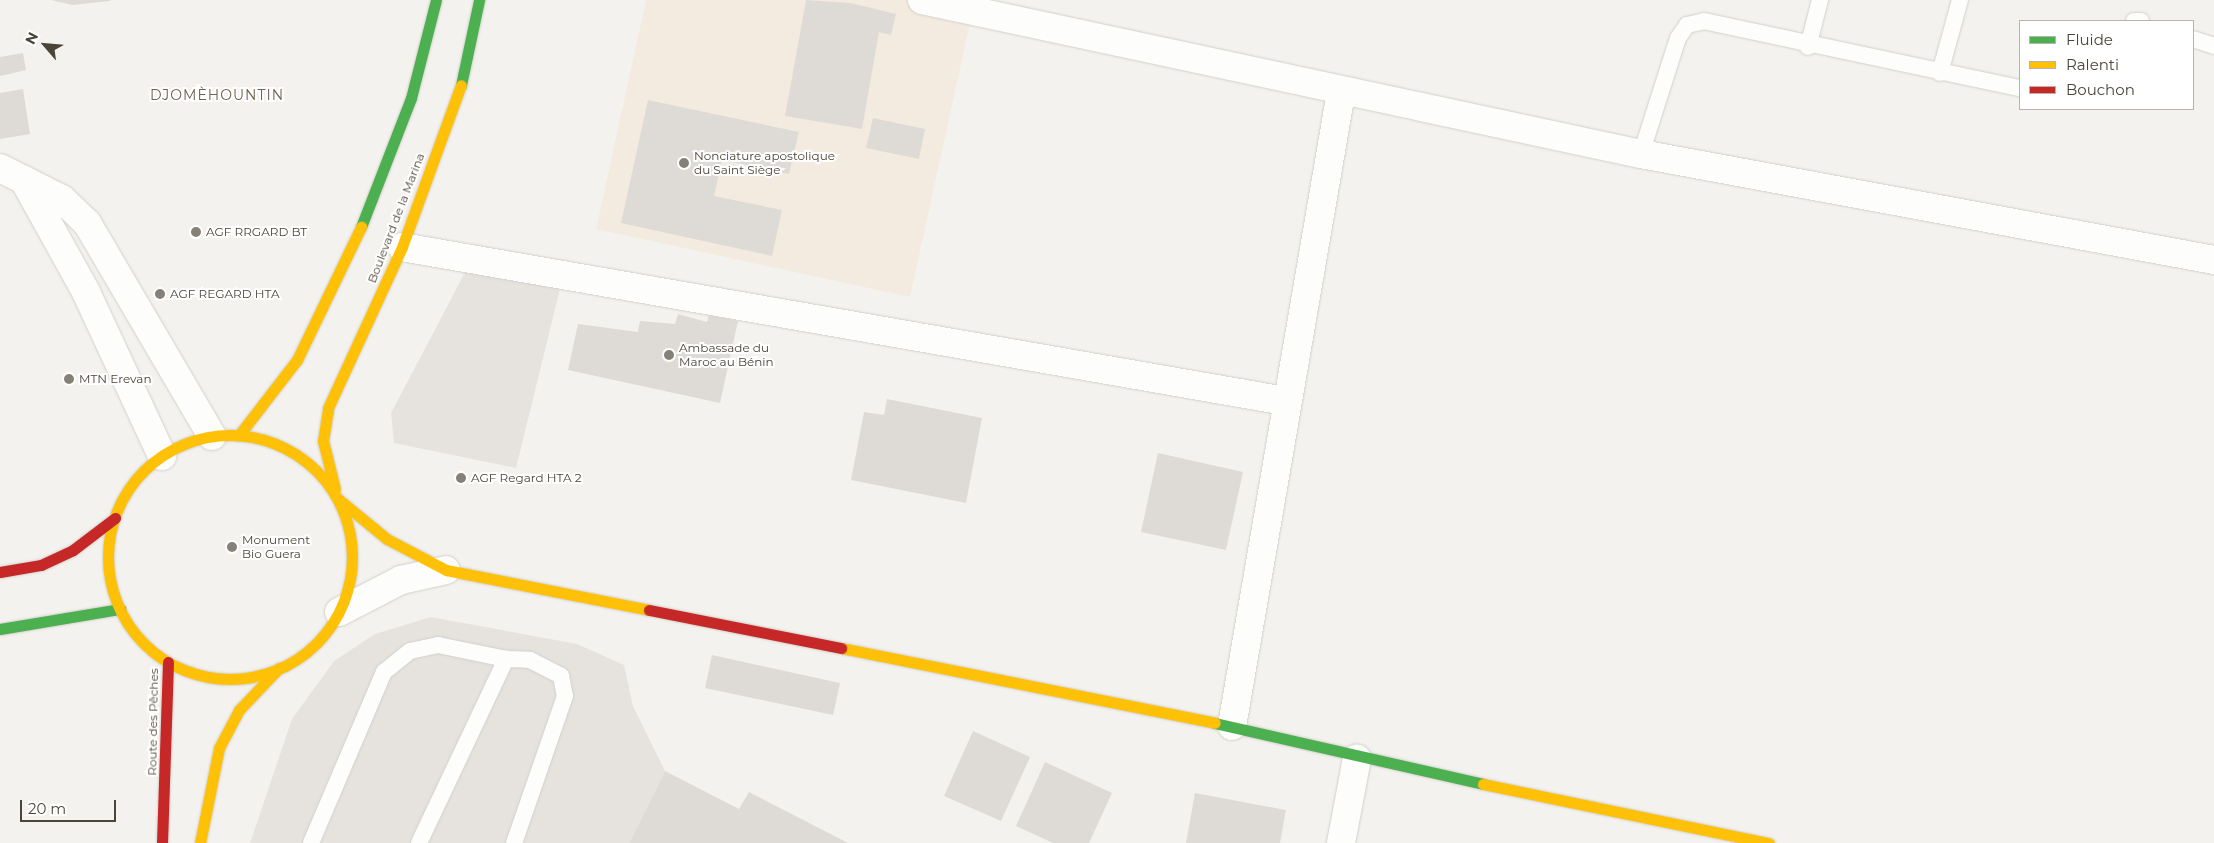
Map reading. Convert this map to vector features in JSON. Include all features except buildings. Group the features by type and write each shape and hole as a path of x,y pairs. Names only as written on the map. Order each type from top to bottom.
{"main road":[{"path":"239,435 297,360 322,316 377,192 411,98 436,0"},
{"name":"Boulevard de la Marina","path":"339,612 352,555 323,441 328,408 402,247 461,84 479,0"},
{"path":"0,572 42,565 73,550 115,518 141,474 162,456 212,436 239,435 296,454 337,498 387,539 446,570 1232,726 1357,758 1769,843"},
{"path":"115,518 110,572 120,609 140,639 168,662 222,679 279,668"},
{"path":"0,628 120,609"},
{"path":"200,843 219,748 239,710 279,668 314,646 339,612"},
{"name":"Route des Pêches","path":"162,843 168,662"}],"street":[{"path":"922,0 1341,92 1641,154 2214,260"},
{"path":"1232,726 1285,401 1341,92"},
{"path":"0,168 62,199 87,223 212,436"},
{"path":"24,180 86,292 162,456"},
{"path":"402,247 1285,401"},
{"path":"339,612 401,580 446,570"},
{"path":"1341,843 1357,758"}],"lane":[{"path":"1808,47 1820,0"},
{"path":"1940,73 1960,0"},
{"path":"1641,154 1678,38 1687,25 1704,21 1808,47 2019,88"},
{"path":"2194,39 2214,46"},
{"path":"311,843 384,672 410,651 438,645 506,659 530,660 561,676 565,696 514,843"},
{"path":"419,843 506,659"}],"shaded area":[{"path":"646,0 909,0 972,14 910,297 596,229"},
{"path":"470,263 562,281 516,468 394,443 391,413"},
{"path":"431,617 577,644 624,665 633,706 665,771 629,843 250,843 292,719 334,661 375,634"}],"traffic: fast":[{"path":"361,227 411,98 436,0"},
{"path":"461,85 479,0"},
{"path":"0,629 120,609"},
{"path":"1215,723 1483,784"}],"traffic: slow":[{"path":"335,489 323,441 328,408 402,247 461,85"},
{"path":"239,435 297,360 361,227"},
{"path":"230,435 254,438 277,445 298,456 316,471 331,489 342,510 349,533 352,557 349,581 342,604 331,625 316,643 298,658 277,669 254,676 230,679 206,676 183,669 162,658 144,643 129,625 118,604 111,581 108,557 111,533 118,510 129,489 144,471 162,456 183,445 206,438 230,435"},
{"path":"337,498 387,539 446,570 649,610"},
{"path":"841,648 1215,723"},
{"path":"200,843 219,748 239,710 279,668"},
{"path":"1483,784 1769,843"}],"traffic: jam":[{"path":"0,572 41,565 73,550 115,518"},
{"path":"649,610 841,648"},
{"path":"162,843 168,662"}],"place":[{"name":"Nonciature apostolique du Saint Siège","path":"684,163"},
{"name":"AGF RRGARD BT","path":"196,232"},
{"name":"AGF REGARD HTA","path":"160,294"},
{"name":"Ambassade du Maroc au Bénin","path":"669,355"},
{"name":"MTN Erevan","path":"69,379"},
{"name":"AGF Regard HTA 2","path":"461,478"},
{"name":"Monument Bio Guera","path":"232,547"}],"district":[{"name":"DJOMÈHOUNTIN","path":"217,95"}]}
